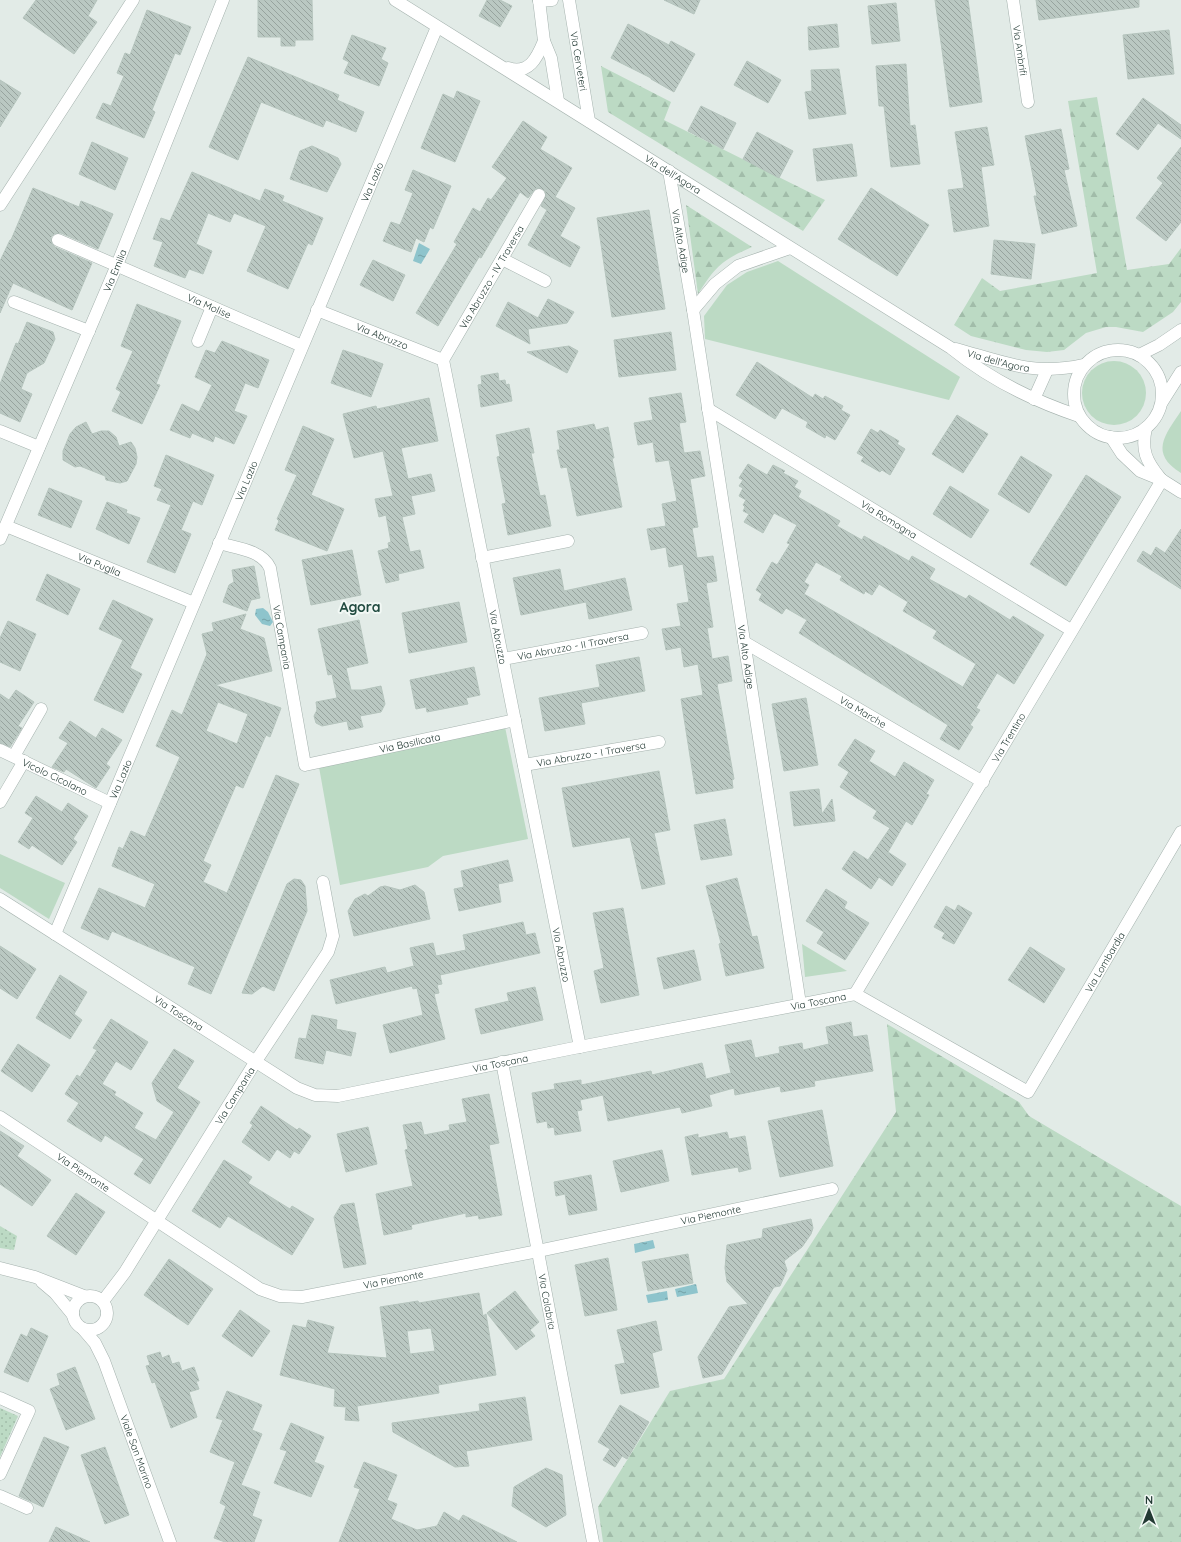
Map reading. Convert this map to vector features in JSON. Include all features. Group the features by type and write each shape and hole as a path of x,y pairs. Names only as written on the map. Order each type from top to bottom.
{"street":[{"path":"0,205 133,0"},
{"name":"Via Emilia","path":"0,539 117,265 223,0"},
{"name":"Via dell'Agora","path":"395,0 951,348 974,366 1034,398 1079,416"},
{"path":"552,0 539,1 544,41 551,58 558,101"},
{"name":"Via Cerveteri","path":"569,0 589,121"},
{"name":"Via Ambrifi","path":"1013,0 1028,102"},
{"name":"Via Lazio","path":"55,934 437,27"},
{"path":"501,66 514,70 522,70 532,64 544,41"},
{"name":"Via Alto Adige","path":"669,171 693,310 800,1004"},
{"name":"Via Abruzzo - IV Traversa","path":"443,360 539,195"},
{"name":"Via Molise","path":"58,240 302,346"},
{"path":"693,310 715,284 738,266 790,248"},
{"path":"502,259 545,281"},
{"path":"14,302 89,331"},
{"path":"198,341 212,307"},
{"name":"Via Abruzzo","path":"317,310 443,360 580,1047"},
{"path":"1139,355 1159,345 1181,330"},
{"name":"Via dell'Agora","path":"951,348 1027,368 1047,370 1083,365"},
{"name":"Via dell'Agora","path":"1111,438 1098,434 1088,426 1079,416 1074,404 1073,390 1076,377 1083,365 1095,355 1109,350 1125,350 1139,355 1150,363 1158,374 1162,388 1162,402"},
{"path":"1034,398 1047,370"},
{"path":"1162,480 1149,465 1144,452 1143,439 1146,428 1158,412 1162,402 1181,372"},
{"name":"Via Romagna","path":"708,409 1071,630"},
{"path":"1146,428 1129,436 1111,438 1122,454 1140,471 1162,480 1181,492"},
{"path":"0,431 39,447"},
{"name":"Via Trentino","path":"855,994 983,782 1071,630 1162,480"},
{"name":"Via Puglia","path":"6,526 194,603"},
{"path":"482,558 568,541"},
{"name":"Via Campania","path":"219,543 255,554 265,560 270,568 305,765"},
{"name":"Via Abruzzo - II Traversa","path":"503,660 642,632"},
{"name":"Via Marche","path":"744,642 983,782"},
{"path":"0,802 41,709"},
{"name":"Via Basilicata","path":"305,765 515,720"},
{"name":"Via Abruzzo - I Traversa","path":"524,765 659,742"},
{"name":"Vicolo Cicolano","path":"0,750 110,803"},
{"name":"Via Lombardia","path":"1028,1092 1181,832"},
{"name":"Via Campania","path":"103,1301 121,1278 256,1061 331,948 333,936 323,882"},
{"name":"Via Toscana","path":"0,899 302,1090 327,1097 855,994 1028,1092"},
{"name":"Via Calabria","path":"502,1062 593,1542"},
{"name":"Via Piemonte","path":"0,1117 264,1291 285,1297 302,1297 538,1251 832,1189"},
{"path":"0,1268 35,1277 84,1296 94,1296 103,1301 107,1312 104,1323 94,1330 83,1328 74,1321 73,1315 75,1304 84,1296"},
{"path":"35,1277 55,1293 73,1315"},
{"name":"Viale San Marino","path":"104,1323 102,1341 104,1361"},
{"name":"Viale San Marino","path":"83,1328 95,1343 104,1361 170,1542"},
{"path":"0,1398 29,1411 0,1474"},
{"path":"0,1496 27,1508"}],"green space":[{"path":"601,66 671,102 664,120 825,200 803,231 608,112"},
{"path":"1097,97 1127,270 1169,264 1181,248 1181,302 1173,312 1143,332 1116,327 1106,327 1086,333 1064,350 1047,352 1026,350 971,336 954,325 982,278 1000,291 1097,273 1068,101"},
{"path":"686,205 752,247 733,256 720,265 698,294"},
{"path":"778,261 960,377 949,400 705,339 704,316 727,285 747,272"},
{"path":"1114,361 1132,367 1140,375 1146,393 1140,411 1132,419 1114,425 1096,419 1088,411 1082,393 1088,375 1096,367"},
{"path":"1181,411 1181,473 1171,466 1165,458 1163,444 1170,428"},
{"path":"505,727 528,839 443,856 428,867 340,885 319,767"},
{"path":"0,854 65,883 49,919 0,888"},
{"path":"802,944 847,971 805,977"},
{"path":"887,1024 1019,1102 1029,1116 1181,1206 1181,1542 603,1542 598,1507 670,1391 724,1379 896,1112"},
{"path":"0,1226 17,1236 14,1250 0,1248"},
{"path":"0,1408 18,1416 0,1457"}],"water":[{"path":"419,243 430,249 421,264 413,261"},
{"path":"263,608 268,612 273,622 270,626 262,624 255,615 256,609"},
{"path":"653,1240 655,1248 635,1253 634,1244"},
{"path":"696,1284 698,1293 677,1297 675,1289"},
{"path":"667,1291 668,1300 648,1303 646,1295"}],"building":[{"path":"36,0 97,0 88,16 97,22 74,54 23,18"},
{"path":"258,0 312,0 313,40 295,40 295,46 281,46 281,37 258,37"},
{"path":"487,0 500,0 512,6 500,27 479,16"},
{"path":"664,0 700,0 694,14"},
{"path":"935,0 968,0 982,102 950,107"},
{"path":"1036,0 1139,0 1139,7 1039,20"},
{"path":"896,3 900,41 872,44 868,6"},
{"path":"147,10 191,27 180,55 175,53 152,110 155,112 144,138 96,118 103,103 111,106 124,76 117,73 125,53 130,55"},
{"path":"628,24 669,45 671,41 695,54 674,92 651,78 611,58"},
{"path":"837,24 839,47 809,50 808,27"},
{"path":"1169,30 1174,74 1128,79 1123,35"},
{"path":"352,35 386,48 381,59 388,63 379,86 344,73 349,62 343,59"},
{"path":"248,57 339,95 337,100 364,112 356,132 326,120 323,127 261,102 238,160 209,147"},
{"path":"747,61 781,80 768,103 734,85"},
{"path":"906,64 910,126 915,125 920,164 891,167 884,106 879,106 876,66"},
{"path":"839,69 846,114 809,119 805,92 812,91 811,70"},
{"path":"0,80 21,93 0,127"},
{"path":"457,91 480,101 455,162 421,148 443,94 454,99"},
{"path":"1143,98 1181,125 1181,139 1158,123 1138,150 1116,134"},
{"path":"701,106 736,123 723,149 688,131"},
{"path":"523,121 547,137 540,149 572,168 555,197 575,208 560,236 580,247 570,267 528,245 547,210 541,206 546,195 545,191 539,188 535,189 528,198 520,192 438,326 416,313 457,244 454,242 473,208 480,212 488,198 491,200 507,178 492,167"},
{"path":"987,127 994,165 981,167 989,226 954,232 948,190 964,188 955,132"},
{"path":"1061,129 1069,169 1064,170 1077,226 1042,234 1034,196 1037,196 1025,136"},
{"path":"757,132 793,151 779,178 743,159"},
{"path":"92,142 128,158 115,190 79,174"},
{"path":"852,144 857,176 817,181 813,149"},
{"path":"312,146 338,158 341,164 327,192 290,179 300,151"},
{"path":"1181,147 1181,222 1166,241 1136,218 1163,183 1157,178"},
{"path":"413,170 451,186 433,229 430,227 424,242 416,238 411,252 383,241 391,222 400,225 413,193 405,190"},
{"path":"192,172 260,201 265,189 284,196 282,201 323,218 312,245 308,243 288,289 247,271 266,226 234,213 230,222 208,213 196,244 212,251 203,274 189,269 185,278 154,266 163,242 153,239 161,218 170,221"},
{"path":"33,188 79,207 81,201 113,214 98,249 61,233 54,234 51,237 52,244 55,247 92,263 72,310 13,283 0,313 0,261 11,240"},
{"path":"871,188 929,225 897,276 838,239"},
{"path":"649,210 665,309 612,317 597,218"},
{"path":"994,240 1035,244 1031,279 991,274"},
{"path":"373,260 405,275 393,301 360,285"},
{"path":"548,299 574,312 567,323 528,329 530,344 496,326 508,302 538,318"},
{"path":"137,304 181,321 156,384 160,385 142,424 112,411 121,392 116,389 133,351 121,346"},
{"path":"27,322 53,332 55,339 44,363 27,373 21,389 32,394 20,422 0,413 0,384 16,343 18,344"},
{"path":"671,332 676,370 619,377 614,340"},
{"path":"222,341 269,360 258,388 245,383 234,411 247,416 234,444 215,436 213,442 192,433 190,438 170,430 182,404 199,412 212,385 195,377 206,350 215,353"},
{"path":"569,346 578,351 567,373 527,352"},
{"path":"343,350 383,364 371,397 331,383"},
{"path":"757,362 813,398 815,394 823,399 825,396 843,406 841,410 850,415 835,440 826,435 825,438 806,427 808,422 782,408 775,419 736,395"},
{"path":"498,373 499,381 505,380 506,385 509,384 512,401 481,407 478,385 482,384 481,376"},
{"path":"681,393 686,422 679,423 684,453 700,451 705,476 690,479 698,527 692,528 697,558 713,556 717,581 706,583 713,627 707,628 712,659 728,656 732,681 717,684 734,779 732,780 733,788 696,794 681,699 703,695 698,664 684,667 681,647 666,650 662,629 681,626 677,604 689,602 683,564 669,567 666,547 651,550 647,529 666,526 662,504 677,501 669,460 656,462 653,442 638,445 634,423 653,420 649,398"},
{"path":"429,398 438,441 401,448 408,479 431,474 435,491 411,496 415,514 402,517 410,552 420,550 424,568 398,574 399,580 386,583 378,551 389,548 388,543 391,542 386,515 379,517 375,499 393,496 383,451 354,458 343,414 376,406 377,409"},
{"path":"957,415 988,434 963,473 932,454"},
{"path":"86,422 92,434 101,431 109,431 116,437 119,446 131,442 135,448 137,457 136,464 127,481 120,483 106,480 105,476 80,466 75,467 63,460 63,451 70,434 76,427"},
{"path":"594,424 596,430 608,427 614,458 612,458 622,507 577,516 567,467 561,468 557,450 560,450 557,431"},
{"path":"303,426 334,439 311,495 344,509 327,551 275,530 279,521 277,519 297,475 285,470"},
{"path":"529,428 534,453 531,453 540,496 545,495 551,526 508,535 502,504 506,503 497,457 500,456 496,435"},
{"path":"871,429 878,433 880,430 899,441 897,444 905,449 890,475 882,470 880,472 861,461 864,457 857,453"},
{"path":"166,455 214,475 202,505 193,501 181,530 191,534 175,573 147,562 171,505 157,500 162,489 154,486"},
{"path":"1021,456 1052,475 1029,513 998,494"},
{"path":"748,464 767,475 773,465 785,471 783,473 798,481 794,487 801,491 798,497 840,521 837,526 862,540 864,536 909,561 912,556 935,569 929,579 966,599 969,595 1010,620 1013,616 1044,635 1014,684 997,673 976,708 980,710 970,725 973,727 959,750 940,739 948,725 799,633 807,620 786,608 782,614 759,600 762,594 756,590 772,562 777,565 790,544 787,543 797,525 774,513 763,533 744,522 749,514 743,511 745,507 743,505 746,500 739,496 743,488 739,486 743,480 739,478","holes":["816,562 842,576 840,580 864,594 865,591 872,595 879,584 908,602 903,611 937,631 933,638 976,664 963,687 804,594 809,585 804,582"]},
{"path":"1086,475 1121,497 1066,586 1030,564"},
{"path":"950,486 989,510 971,538 933,514"},
{"path":"49,488 82,501 71,528 38,515"},
{"path":"107,502 127,510 126,513 140,518 129,544 96,529"},
{"path":"1181,529 1181,589 1137,561 1143,551 1151,556 1156,547 1165,553"},
{"path":"352,550 361,595 311,605 302,560"},
{"path":"254,566 260,598 251,600 247,611 223,602 229,585 234,582 232,570"},
{"path":"560,569 564,591 625,578 632,610 589,619 586,602 521,615 513,578"},
{"path":"47,574 80,589 68,615 36,600"},
{"path":"113,600 153,619 130,668 142,674 123,713 94,700 123,640 99,629"},
{"path":"459,602 467,642 409,653 402,613"},
{"path":"246,614 240,629 264,638 272,671 215,685 281,708 270,737 266,735 243,788 236,785 203,861 211,865 203,882 227,893 276,775 299,784 211,994 188,984 195,967 112,931 108,940 81,928 99,888 145,908 155,884 112,866 119,847 123,849 131,831 145,837 180,757 156,746 172,710 182,715 207,654 202,634 214,631 212,623","holes":["218,702 248,714 237,744 206,731"]},
{"path":"359,620 368,663 346,668 351,690 362,690 381,686 385,704 381,712 360,716 363,727 349,730 347,721 322,726 316,723 314,716 317,710 316,702 337,698 332,674 328,675 318,629"},
{"path":"8,621 36,634 20,671 0,662 0,638"},
{"path":"639,657 645,691 581,703 585,724 545,731 539,698 600,687 596,665"},
{"path":"474,667 480,695 466,698 468,704 427,712 426,707 416,709 410,680"},
{"path":"16,690 34,702 18,726 22,728 10,747 0,743 0,694 9,700"},
{"path":"806,698 818,765 784,771 772,704"},
{"path":"70,721 96,738 102,728 122,740 106,764 110,767 96,788 66,769 64,772 52,767 68,743 59,738"},
{"path":"855,739 875,751 869,761 895,777 904,762 934,780 926,794 929,795 912,825 906,821 888,852 906,864 892,886 879,877 871,889 842,869 854,851 868,860 890,828 873,818 877,811 840,787 849,772 838,765"},
{"path":"659,771 670,830 654,833 665,884 642,889 630,837 573,847 562,788"},
{"path":"819,789 822,814 832,799 835,821 794,826 790,792"},
{"path":"36,796 62,812 68,803 88,816 73,839 77,842 62,865 32,845 29,849 18,842 33,818 25,813"},
{"path":"725,819 732,855 701,860 694,825"},
{"path":"508,860 513,881 498,884 501,902 459,911 454,889 464,887 461,871"},
{"path":"737,878 752,937 757,936 764,968 726,976 719,944 721,943 706,886"},
{"path":"294,879 301,880 305,886 307,911 274,991 263,986 252,994 242,993 287,884"},
{"path":"415,885 424,892 430,919 354,936 348,911 355,899 365,894 368,896 380,887 385,886 400,890"},
{"path":"826,889 847,902 844,908 869,923 845,960 817,943 824,932 806,921"},
{"path":"958,905 972,913 954,944 942,938 945,933 934,927 946,906 955,911"},
{"path":"623,908 639,995 601,1003 594,971 604,968 593,913"},
{"path":"523,922 526,935 535,933 540,953 440,975 442,984 437,985 439,993 434,994 445,1039 390,1053 383,1025 423,1015 417,988 413,989 412,986 336,1004 330,980 385,967 387,973 414,966 410,948 433,943 436,956 466,950 463,935"},
{"path":"0,946 36,969 17,999 0,988"},
{"path":"1030,947 1065,969 1044,1003 1008,980"},
{"path":"694,950 701,980 664,989 657,958"},
{"path":"60,975 87,992 74,1014 82,1020 70,1039 36,1018"},
{"path":"535,987 543,1020 481,1034 475,1009 509,1001 507,993"},
{"path":"312,1015 337,1020 336,1029 356,1033 351,1056 326,1050 323,1064 295,1058 299,1038 306,1039"},
{"path":"111,1019 148,1042 131,1070 116,1061 102,1084 116,1092 114,1095 143,1113 134,1128 156,1140 174,1112 157,1101 152,1083 174,1049 194,1061 177,1088 200,1102 150,1184 134,1174 144,1159 105,1135 101,1142 67,1121 79,1103 65,1094 77,1075 80,1077 97,1050 93,1048"},
{"path":"851,1022 853,1037 867,1035 873,1071 814,1081 815,1086 781,1092 780,1086 735,1095 734,1088 709,1095 712,1106 682,1113 680,1107 608,1121 603,1095 580,1100 582,1110 577,1111 581,1131 555,1135 554,1127 548,1128 547,1121 537,1123 532,1093 555,1089 554,1084 581,1080 581,1085 651,1071 652,1075 702,1063 706,1079 731,1073 725,1045 751,1040 755,1058 780,1053 779,1047 802,1043 803,1050 829,1044 826,1027"},
{"path":"18,1044 50,1065 32,1092 1,1071"},
{"path":"489,1094 499,1143 489,1145 502,1215 479,1219 478,1215 466,1217 466,1213 411,1225 412,1229 384,1235 376,1194 413,1186 405,1150 408,1149 403,1125 421,1122 424,1135 450,1130 449,1125 467,1122 462,1099"},
{"path":"261,1106 297,1130 299,1128 311,1136 299,1154 294,1151 290,1158 277,1149 269,1161 242,1142 253,1125 250,1123"},
{"path":"822,1110 833,1166 780,1177 768,1121"},
{"path":"368,1127 377,1164 346,1172 337,1134"},
{"path":"0,1131 24,1146 17,1156 51,1180 32,1206 0,1184"},
{"path":"727,1132 729,1139 745,1136 751,1169 739,1172 738,1167 692,1175 685,1137 698,1134 698,1138"},
{"path":"662,1150 669,1181 621,1192 613,1161"},
{"path":"224,1160 252,1177 248,1183 290,1209 292,1206 314,1219 292,1255 228,1216 220,1228 192,1211"},
{"path":"591,1175 597,1210 569,1215 565,1194 556,1196 554,1182"},
{"path":"76,1193 105,1212 76,1255 47,1236"},
{"path":"354,1203 366,1264 344,1268 334,1217 341,1205"},
{"path":"811,1219 813,1228 811,1234 802,1247 784,1261 787,1270 780,1286 774,1287 722,1374 703,1378 698,1357 729,1307 748,1304 727,1282 725,1268 727,1245 762,1238 763,1229"},
{"path":"688,1254 693,1283 648,1291 642,1262"},
{"path":"608,1258 617,1310 585,1316 575,1265"},
{"path":"169,1259 213,1289 188,1325 144,1295"},
{"path":"515,1291 539,1322 530,1330 535,1336 516,1350 487,1313"},
{"path":"479,1293 483,1316 486,1314 496,1375 438,1385 439,1393 357,1406 359,1421 345,1420 346,1407 334,1406 335,1389 280,1375 293,1325 306,1328 308,1320 334,1327 327,1353 387,1358 380,1307 418,1301 419,1303","holes":["431,1328 435,1351 410,1354 407,1331"]},
{"path":"240,1310 270,1331 252,1357 222,1336"},
{"path":"656,1321 662,1350 652,1353 659,1387 621,1394 615,1365 625,1363 617,1330"},
{"path":"31,1328 48,1336 28,1382 4,1372 21,1334 27,1337"},
{"path":"160,1352 162,1358 169,1355 172,1364 179,1362 182,1371 194,1367 199,1381 196,1381 199,1389 189,1392 197,1417 171,1428 155,1382 152,1383 146,1366 150,1365 147,1356"},
{"path":"75,1367 95,1419 66,1430 50,1389 60,1385 57,1374"},
{"path":"227,1391 262,1405 252,1430 262,1434 241,1485 260,1492 252,1516 262,1520 254,1542 225,1542 214,1538 226,1506 220,1503 235,1462 210,1452 223,1420 216,1418"},
{"path":"525,1397 532,1440 466,1451 469,1466 455,1467 393,1432 392,1423 480,1411 479,1404"},
{"path":"620,1405 649,1422 627,1459 622,1456 615,1467 603,1460 610,1449 598,1442"},
{"path":"291,1423 324,1437 314,1462 324,1466 311,1497 274,1483 287,1451 280,1449"},
{"path":"44,1437 69,1447 43,1507 19,1496"},
{"path":"105,1447 129,1515 105,1524 81,1455"},
{"path":"364,1462 397,1475 387,1500 397,1504 391,1519 417,1530 437,1526 444,1512 459,1521 463,1515 517,1542 339,1542 360,1489 354,1487"},
{"path":"546,1468 562,1475 566,1515 546,1527 512,1506 514,1487"},
{"path":"56,1527 90,1542 49,1542"}],"district":[{"name":"Agora","path":"360,607"}]}
